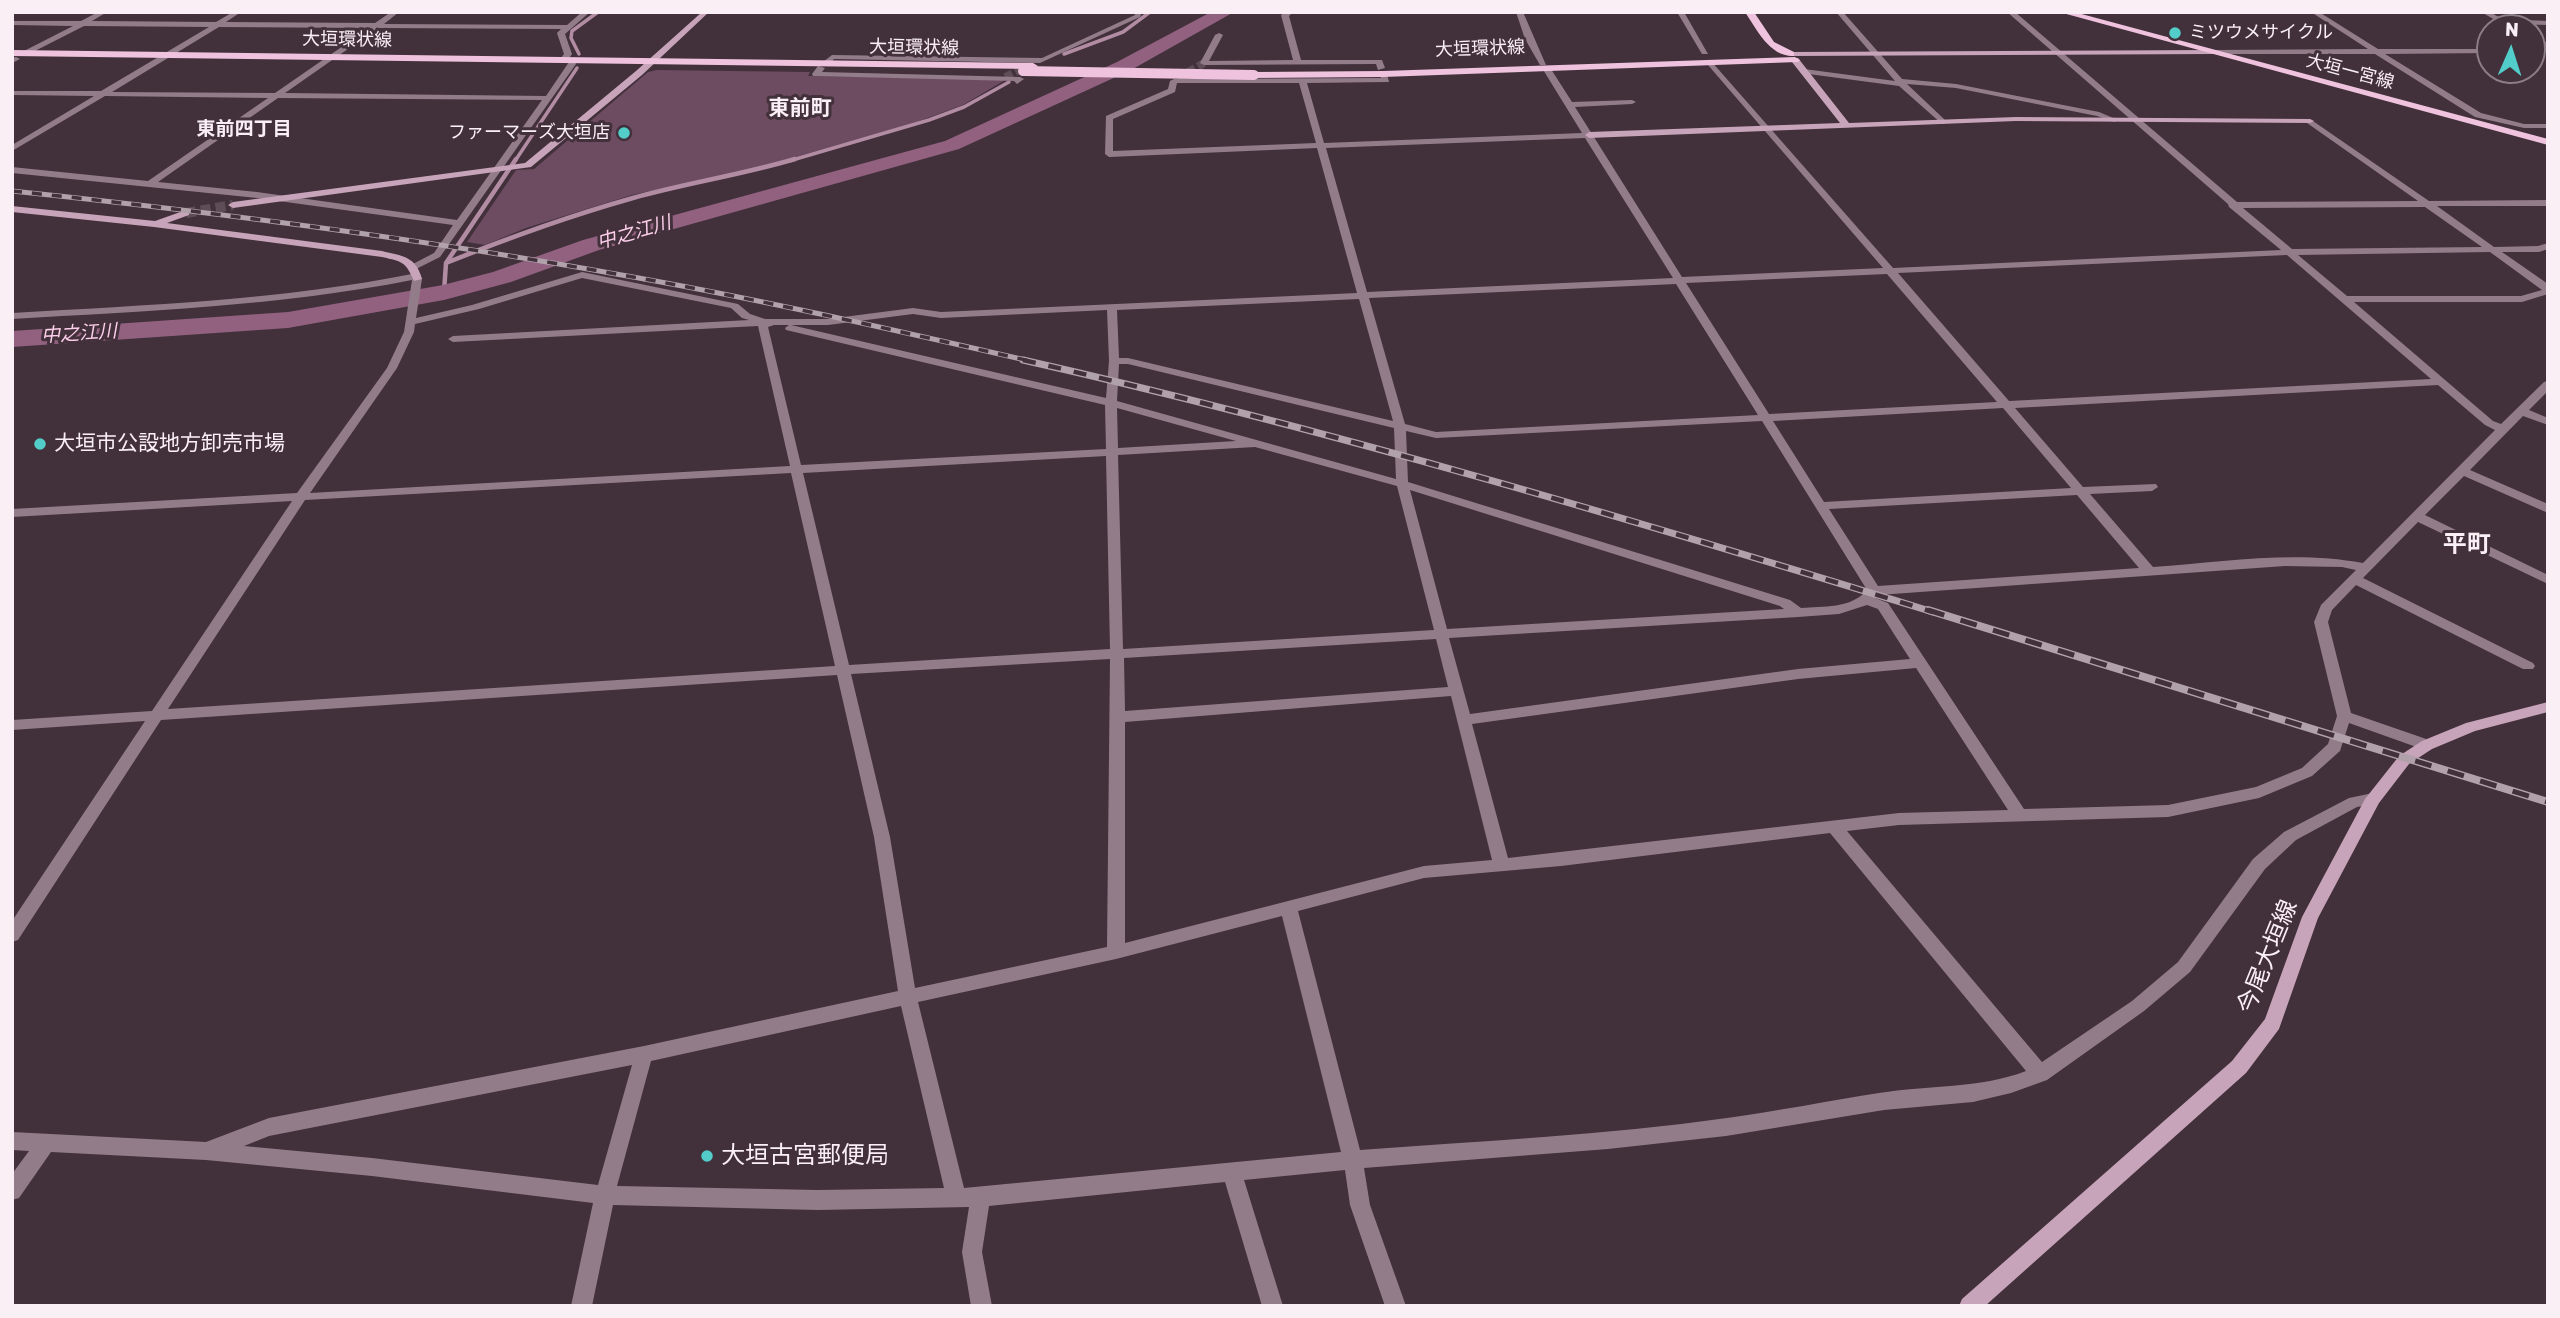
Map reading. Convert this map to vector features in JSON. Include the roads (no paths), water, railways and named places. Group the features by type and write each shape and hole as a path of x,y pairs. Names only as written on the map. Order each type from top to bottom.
{"main road":[{"path":"1749,12 1770,44 1793,57"},
{"path":"1761,12 1793,57"},
{"name":"大垣一宮線","path":"2063,12 2548,142"},
{"path":"1756,55 1769,50 1770,44"},
{"name":"大垣環状線","path":"13,58 27,53 330,59"},
{"name":"大垣環状線","path":"13,58 1035,65 1254,72 1382,71 1756,55 1793,57"},
{"name":"大垣環状線","path":"1544,65 1711,63 1793,57"}],"street":[{"path":"27,53 104,12"},
{"path":"12,149 238,12"},
{"path":"151,183 396,12"},
{"path":"12,316 286,298 346,291 416,274 437,255 547,98 568,61 561,33 587,12"},
{"path":"233,205 531,164 706,12"},
{"path":"1017,82 1020,79 816,74 832,57 1035,65 1065,48 1138,16 1139,12"},
{"path":"1290,12 1284,15 1298,63"},
{"path":"1519,12 1529,39 1544,65 1821,506 1871,596 1882,606 2020,816"},
{"path":"1679,12 1704,52"},
{"path":"1839,12 1942,122"},
{"path":"2010,12 2489,423 2504,430"},
{"path":"2314,12 2478,115 2524,126 2548,126"},
{"path":"12,23 566,27"},
{"path":"1219,36 1204,63 1379,62 1386,80 1174,81 1172,90 1108,118 1109,154 1942,122 2310,121 2548,290"},
{"path":"1793,57 2191,56 2212,52 2476,51"},
{"path":"1793,57 1847,126"},
{"path":"1711,63 2149,570"},
{"path":"1804,71 1956,86 2099,114 2114,120"},
{"path":"1303,82 1400,426 1402,484 1502,865"},
{"path":"12,93 547,98"},
{"path":"1569,105 1632,102"},
{"path":"12,170 151,183 458,223"},
{"path":"2232,205 2548,203"},
{"path":"12,209 154,224 382,254 402,260 416,274"},
{"path":"154,224 186,213"},
{"path":"453,339 828,322 913,311 941,315 2288,252 2539,249 2548,246"},
{"path":"12,935 300,498 392,368 410,328 416,274"},
{"path":"410,328 582,275 734,306 746,316 762,323 1111,403 1402,484 1784,603 1798,613"},
{"path":"2343,299 2522,299 2548,290"},
{"path":"1112,307 1114,361 1111,403 1118,717 1116,952"},
{"path":"762,323 845,670 882,837 908,998 956,1197"},
{"path":"1114,361 1128,361 1436,435 2441,382"},
{"path":"206,1152 269,1127 644,1054 908,998 1116,952 1424,872 1899,819 2168,811 2259,792 2307,772 2334,747 2344,716 2321,622 2326,608 2548,384"},
{"path":"2522,411 2548,422"},
{"path":"12,513 1112,454 1248,446 1255,443"},
{"path":"2463,471 2548,509"},
{"path":"1821,506 2152,487"},
{"path":"2418,517 2548,580"},
{"path":"12,725 845,670 1798,613 1850,607 1871,596 2149,570 2285,562 2342,563 2367,568"},
{"path":"2355,579 2528,666"},
{"path":"1464,720 1798,674 1918,663"},
{"path":"1118,717 1456,691"},
{"name":"今尾大垣線","path":"1969,1306 2239,1067 2273,1023 2310,917 2373,799 2404,760 2427,745 2470,727 2548,707"},
{"path":"2344,716 2427,745"},
{"path":"12,1141 206,1152 372,1167 604,1195 818,1200 980,1197 1353,1160 1608,1140 1726,1127 1884,1101 1973,1093 2011,1085 2040,1074 2138,1006 2184,967 2259,864 2290,836 2354,802 2373,799"},
{"path":"1834,827 2040,1074"},
{"path":"1289,909 1353,1160 1360,1205 1396,1306"},
{"path":"581,1306 604,1195 644,1054"},
{"path":"12,1191 46,1143"},
{"path":"1233,1172 1273,1306"},
{"path":"980,1197 972,1252 982,1306"}],"waterway":[{"path":"579,54 571,38 572,31 598,12"},
{"path":"1064,54 1123,32 1150,12"},
{"name":"中之江川","path":"12,339 288,320 444,292 502,277 591,245 952,145 1124,66 1225,12"},
{"path":"515,161 577,68"},
{"path":"789,161 929,120 964,107 1009,82"},
{"path":"446,263 516,159"},
{"path":"446,263 609,205 795,159"},
{"path":"444,292 446,263"}],"tunnel":[{"path":"1005,77 1035,63"},
{"path":"1178,78 1204,63"},
{"path":"186,213 233,205"}],"railway":[{"path":"12,191 314,227 541,261 772,304 1030,361"},
{"path":"1023,360 1252,416 1480,477 1933,612"},
{"path":"1928,610 2548,802"}],"place":[{"name":"ミツウメサイクル","path":"2175,33"},
{"name":"ファーマーズ大垣店","path":"624,133"},
{"name":"大垣市公設地方卸売市場","path":"40,444"},
{"name":"大垣古宮郵便局","path":"707,1156"}],"district":[{"name":"東前町","path":"800,109"},
{"name":"東前四丁目","path":"244,130"},
{"name":"平町","path":"2467,545"}]}
